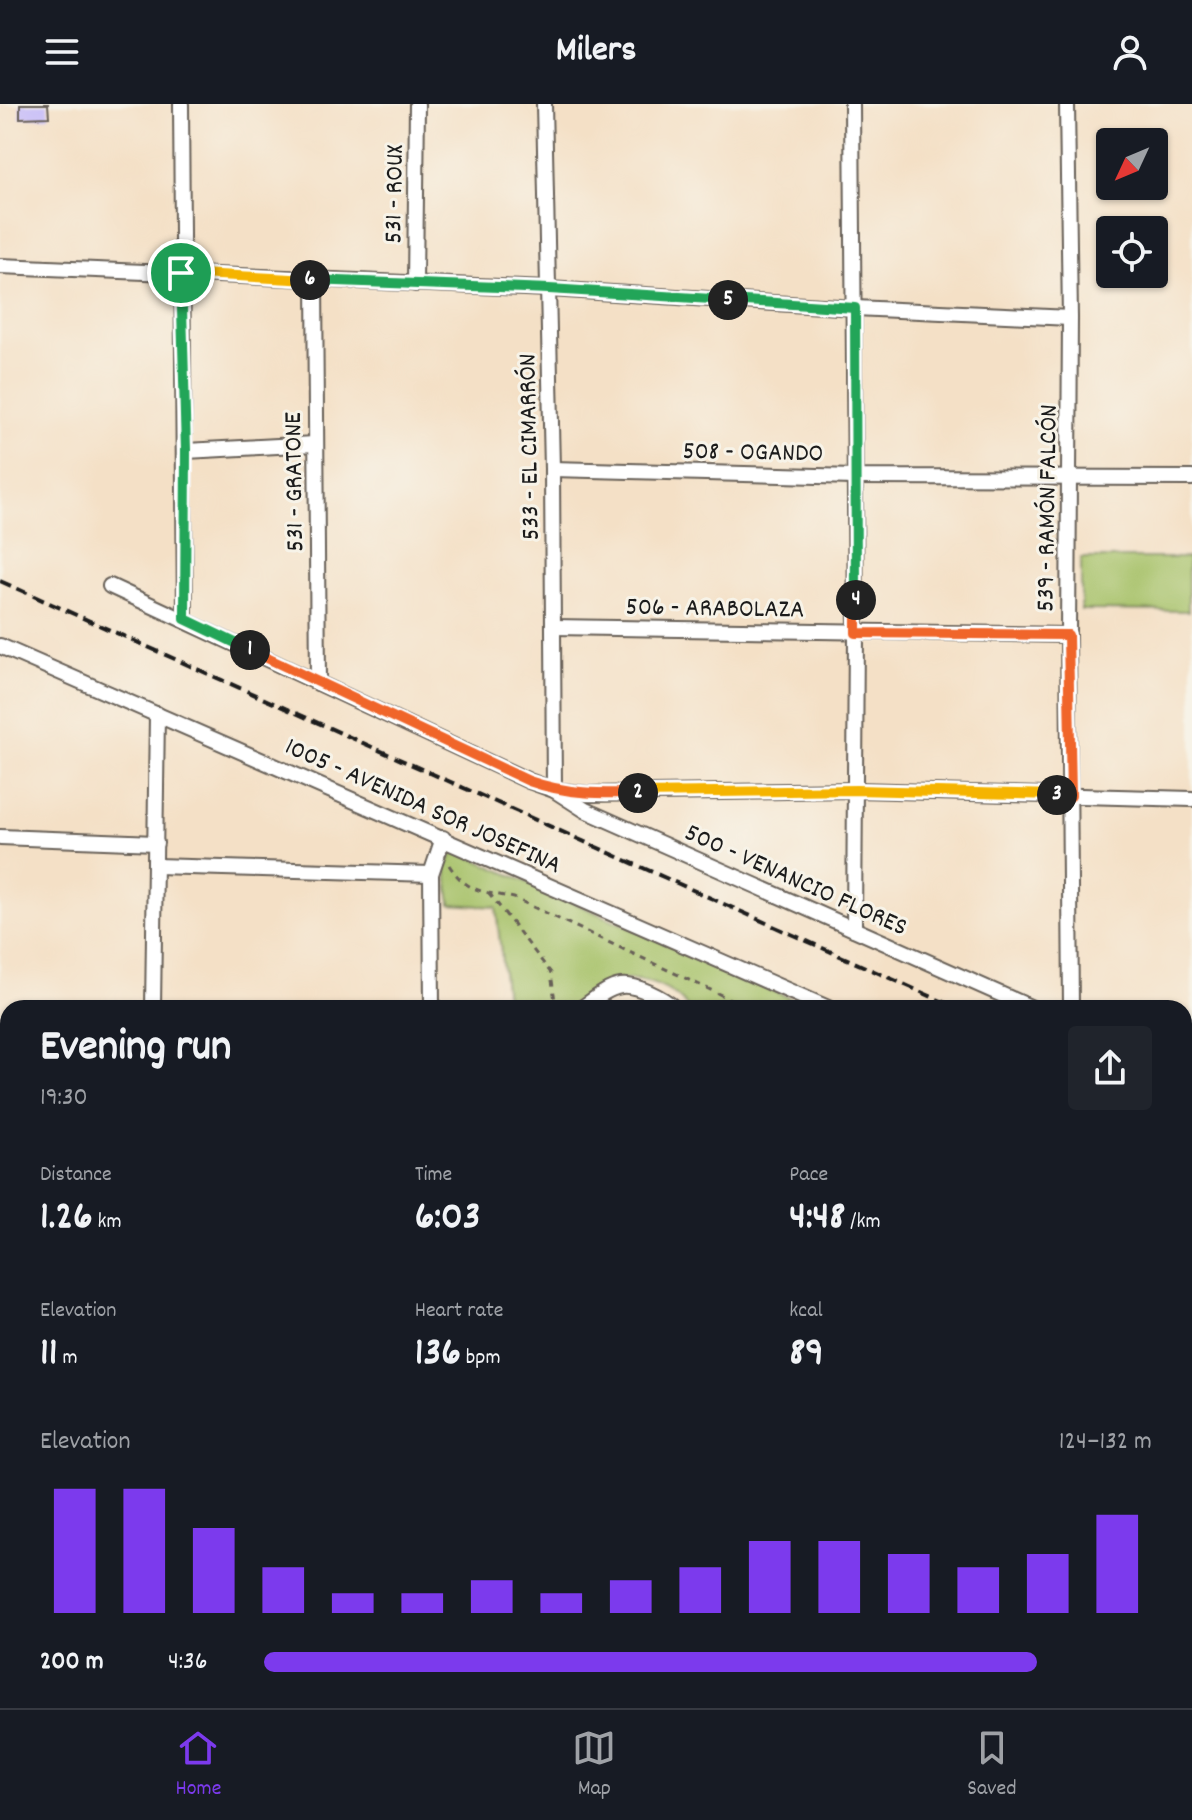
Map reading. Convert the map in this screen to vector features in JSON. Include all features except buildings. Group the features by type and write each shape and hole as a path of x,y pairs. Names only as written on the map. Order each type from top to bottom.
{"street":[{"path":"181,104 185,619"},
{"name":"531 - ROUX","path":"415,284 417,104"},
{"name":"533 - EL CIMARRÓN","path":"544,104 552,469 554,790"},
{"path":"852,104 856,633 854,929"},
{"name":"539 - RAMÓN FALCÓN","path":"1067,104 1071,1000"},
{"path":"0,266 549,289 1070,318"},
{"name":"531 - GRATONE","path":"315,280 318,683"},
{"path":"186,451 315,444"},
{"name":"508 - OGANDO","path":"552,469 854,477 1192,478"},
{"name":"500 - VENANCIO FLORES","path":"110,586 554,790 585,810 1014,1000"},
{"name":"506 - ARABOLAZA","path":"553,627 1068,635"},
{"name":"1005 - AVENIDA SOR JOSEFINA","path":"0,646 441,844 806,1000"},
{"path":"153,1000 157,714"},
{"path":"554,790 587,794 856,790 1192,799"},
{"path":"0,837 156,843"},
{"path":"432,1000 431,874 441,844"},
{"path":"156,866 431,874"},
{"path":"594,1000 623,985 661,1000"}],"path":[{"path":"441,844 459,882 473,889 514,898 732,1000"},
{"path":"489,892 551,973 555,1000"}],"green space":[{"path":"1081,558 1188,558 1188,611 1081,610"},
{"path":"454,850 794,1000 681,1000 659,986 623,980 599,986 582,1000 506,1000 496,907 451,904 446,868"}],"railway":[{"path":"0,581 939,1000"}],"route":[{"path":"181,273 549,289 855,308 856,633 1068,635 1071,796 856,790 587,794 554,790 185,619 186,451 181,273"}]}
